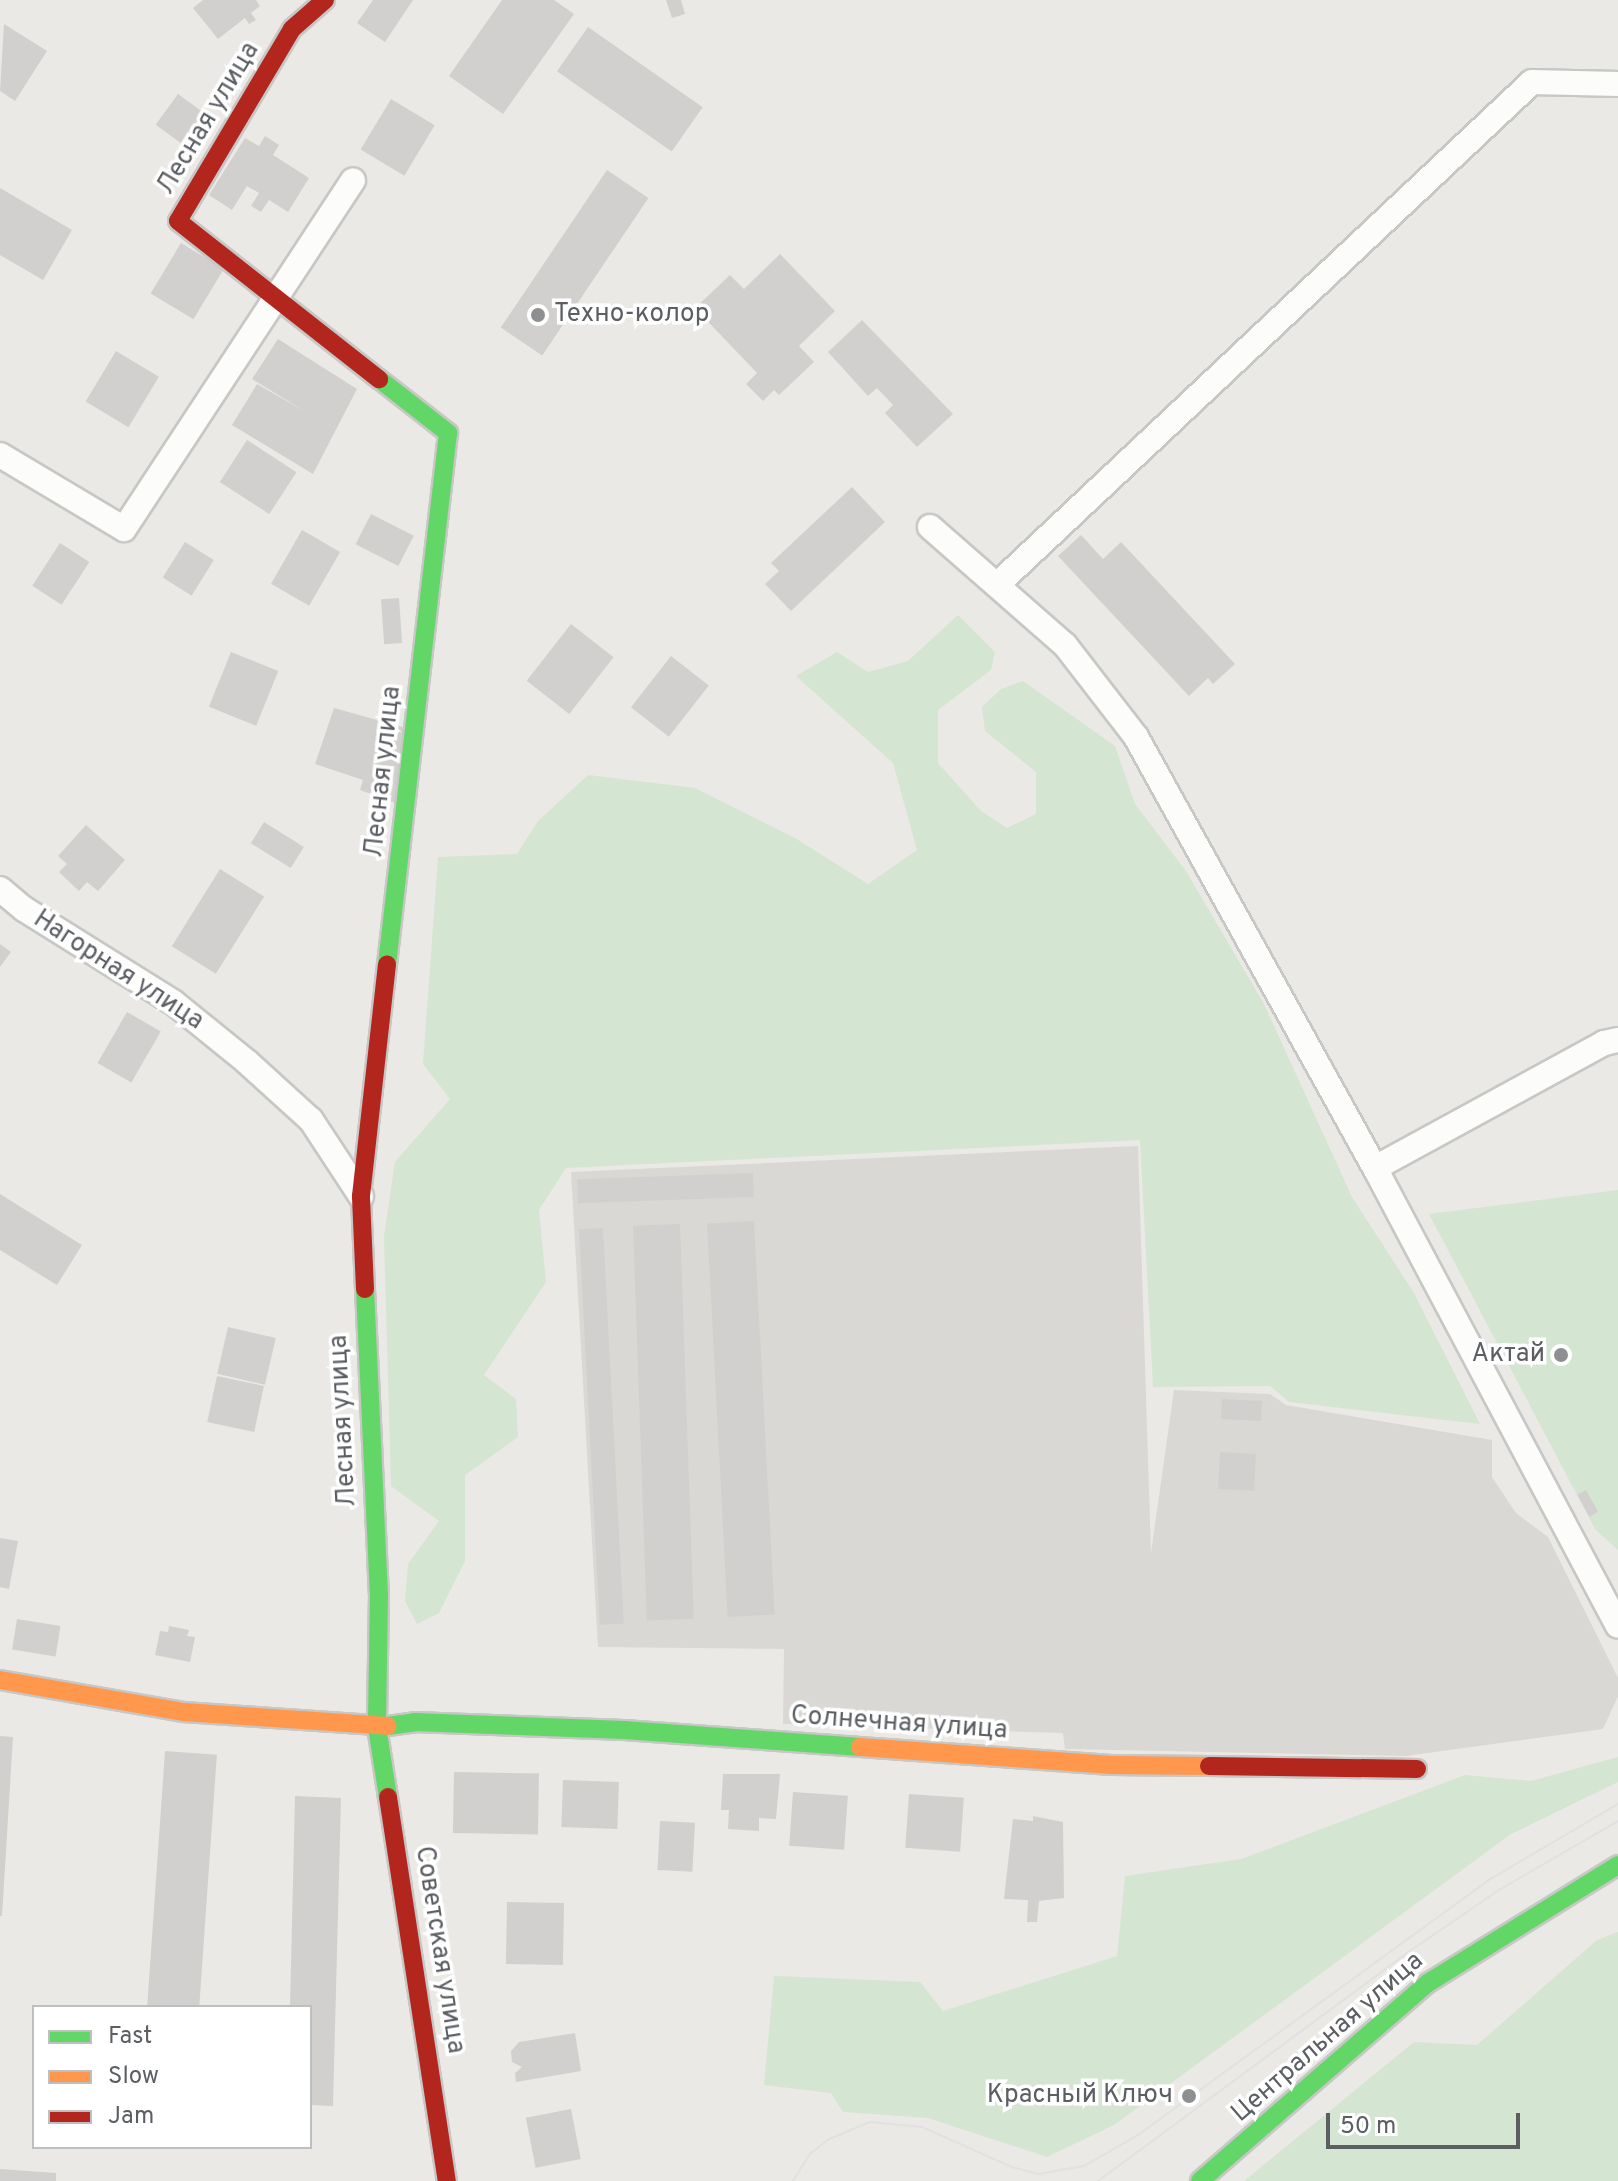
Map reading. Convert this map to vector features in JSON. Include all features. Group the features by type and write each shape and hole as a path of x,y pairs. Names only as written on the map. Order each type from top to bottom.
{"street":[{"name":"Лесная улица","path":"325,0 292,29 178,221 448,433 361,1196 379,1594 377,1727"},
{"path":"999,583 1532,82 1618,84"},
{"path":"0,455 124,529 279,299 353,181"},
{"path":"930,527 999,583 1065,645 1136,737 1375,1168 1618,1626"},
{"name":"Нагорная улица","path":"0,889 173,1002 247,1062 311,1120 361,1196"},
{"path":"1375,1168 1604,1043 1618,1040"},
{"name":"Солнечная улица","path":"0,1680 132,1705 377,1727 415,1722 624,1730 1111,1765 1417,1769"},
{"name":"Советская улица","path":"377,1727 447,2181"},
{"name":"Центральная улица","path":"1200,2181 1428,1983 1618,1865"}],"shaded area":[{"path":"1138,1146 1151,1553 1174,1390 1270,1394 1286,1405 1492,1440 1492,1477 1516,1513 1548,1537 1618,1678 1618,1696 1603,1729 1406,1756 1065,1749 1063,1733 783,1724 784,1649 598,1647 571,1172"}],"green space":[{"path":"958,615 995,652 991,670 938,710 938,763 981,811 1007,828 1036,814 1036,772 985,731 982,707 1001,689 1023,681 1115,746 1135,804 1186,871 1264,1004 1352,1197 1414,1293 1480,1424 1289,1402 1270,1386 1153,1387 1140,1140 566,1168 539,1210 546,1282 484,1375 516,1399 518,1437 465,1475 465,1561 439,1613 417,1624 405,1601 408,1564 439,1521 391,1486 384,1236 395,1162 450,1099 423,1064 438,857 517,854 538,821 588,775 695,788 795,838 868,884 917,850 893,763 796,676 837,652 868,672 908,661"},
{"name":"Актай","path":"1618,1190 1618,1550 1595,1529 1429,1214"},
{"path":"1618,1757 1618,1782 1511,1834 1114,2125 1047,2157 928,2118 843,2112 831,2093 764,2085 774,1976 920,1982 943,2011 1117,1956 1125,1876 1241,1859 1465,1775 1531,1781"},
{"path":"1618,1932 1618,2181 1244,2181 1414,2042 1477,2045 1597,1940"}],"building":[{"path":"203,0 256,0 260,6 251,13 256,20 249,24 245,18 218,39 193,8"},
{"path":"373,0 413,0 385,42 357,23"},
{"path":"502,0 554,0 574,14 503,114 449,76"},
{"path":"666,0 681,0 685,14 672,18"},
{"path":"4,24 47,51 15,101 0,91"},
{"path":"588,27 703,107 672,152 557,71"},
{"path":"178,94 206,114 183,145 156,125"},
{"path":"391,99 435,125 404,176 361,150"},
{"path":"265,136 279,145 273,155 309,178 288,212 269,200 261,212 251,206 259,193 247,186 232,210 209,195 245,138 259,146"},
{"path":"607,170 648,198 542,355 501,328"},
{"path":"0,188 72,230 43,280 0,255"},
{"path":"181,243 224,269 193,319 151,294"},
{"path":"780,254 835,311 799,346 814,362 779,395 774,390 763,401 746,384 757,373 695,308 730,275 744,289"},
{"path":"862,320 953,414 917,447 885,413 893,405 877,388 868,396 828,352"},
{"path":"278,339 357,389 313,474 232,425 257,384 306,412 252,379"},
{"path":"116,351 159,377 128,427 86,402"},
{"path":"247,440 296,472 269,514 220,482"},
{"path":"852,487 885,522 791,611 765,584 779,571 771,563"},
{"path":"371,514 414,536 398,566 356,544"},
{"path":"302,530 340,552 309,606 271,584"},
{"path":"1081,535 1103,559 1121,542 1235,664 1213,684 1208,678 1189,696 1058,556"},
{"path":"185,542 214,560 192,596 163,578"},
{"path":"60,543 89,562 62,605 32,586"},
{"path":"399,598 402,643 384,644 381,599"},
{"path":"571,624 614,657 569,714 527,681"},
{"path":"231,652 278,671 256,726 209,707"},
{"path":"671,656 709,686 669,737 631,707"},
{"path":"334,708 406,728 398,804 360,790 363,780 315,764"},
{"path":"264,822 304,847 291,868 251,843"},
{"path":"86,825 125,860 98,891 87,882 79,891 59,872 67,864 58,856"},
{"path":"220,869 264,897 216,974 172,946"},
{"path":"0,944 11,952 0,967"},
{"path":"127,1012 161,1032 131,1083 98,1063"},
{"path":"753,1173 754,1197 578,1203 577,1179"},
{"path":"0,1194 82,1245 57,1285 0,1250"},
{"path":"754,1221 775,1614 728,1617 707,1223"},
{"path":"680,1224 694,1619 647,1620 633,1226"},
{"path":"603,1228 624,1623 600,1625 579,1229"},
{"path":"228,1327 276,1338 265,1385 217,1374"},
{"path":"217,1376 264,1386 254,1432 207,1422"},
{"path":"1222,1399 1262,1401 1261,1421 1221,1419"},
{"path":"1220,1452 1256,1454 1254,1491 1218,1489"},
{"path":"1586,1490 1598,1512 1589,1517 1577,1495"},
{"path":"0,1538 18,1541 9,1589 0,1587"},
{"path":"17,1619 60,1626 56,1657 12,1650"},
{"path":"169,1626 189,1630 187,1636 195,1637 190,1662 155,1655 160,1631 168,1632"},
{"path":"0,1736 13,1737 2,1916 0,1916"},
{"path":"165,1751 217,1755 199,2005 147,2005"},
{"path":"454,1772 539,1773 538,1834 453,1833"},
{"path":"723,1774 780,1774 776,1819 759,1818 759,1831 728,1829 729,1810 721,1810"},
{"path":"563,1780 619,1782 617,1829 561,1827"},
{"path":"793,1792 848,1796 844,1850 789,1846"},
{"path":"909,1794 964,1798 960,1852 905,1848"},
{"path":"295,1796 341,1798 333,2106 312,2105 312,2005 290,2005"},
{"path":"1033,1816 1063,1822 1064,1898 1039,1901 1037,1922 1027,1922 1028,1900 1004,1899 1013,1819 1033,1821"},
{"path":"660,1821 695,1823 692,1872 657,1870"},
{"path":"507,1902 564,1903 563,1965 506,1964"},
{"path":"575,2033 581,2071 516,2082 515,2073 522,2067 512,2062 511,2051 519,2042"},
{"path":"571,2109 581,2159 536,2168 526,2118"},
{"path":"0,2169 56,2173 56,2181 0,2181"}],"tram line":[{"path":"793,2181 810,2154 827,2140 870,2122 922,2127 1012,2167 1038,2174 1084,2166 1138,2135 1492,1878 1618,1804"},
{"path":"1098,2181 1407,1953 1499,1890 1618,1821"}],"traffic: fast":[{"path":"379,379 448,433 387,964"},
{"path":"365,1289 379,1594 377,1727 388,1797"},
{"path":"388,1726 415,1722 624,1730 860,1747"},
{"path":"1200,2181 1428,1983 1618,1865"}],"traffic: slow":[{"path":"0,1680 184,1712 388,1726"},
{"path":"860,1747 1111,1765 1209,1766"}],"traffic: jam":[{"path":"325,0 292,29 178,221 379,379"},
{"path":"365,1289 361,1196 387,964"},
{"path":"1209,1766 1417,1769"},
{"path":"388,1797 447,2181"}],"place":[{"name":"Техно-колор","path":"538,315"},
{"name":"Актай","path":"1561,1355"},
{"name":"Красный Ключ","path":"1189,2096"}]}
